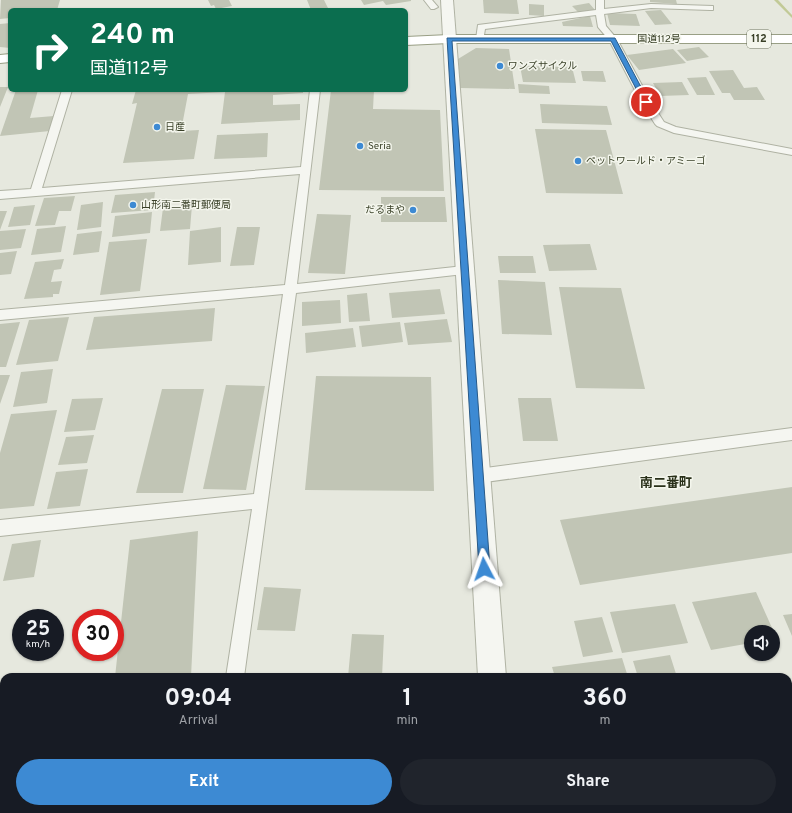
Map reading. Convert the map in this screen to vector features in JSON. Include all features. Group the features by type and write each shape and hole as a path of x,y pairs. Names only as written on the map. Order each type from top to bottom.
{"main road":[{"name":"国道112号","path":"408,41 449,39 792,39"}],"street":[{"path":"441,4 449,39 492,673"}],"lane":[{"path":"428,0 441,4"},
{"path":"600,0 602,27 613,39 646,102 660,124 674,130 792,152"},
{"path":"480,39 481,27 651,6 710,8"},
{"path":"34,192 66,92"},
{"path":"236,673 290,289 315,92"},
{"path":"0,195 306,170"},
{"path":"0,315 290,289 464,270"},
{"path":"478,476 792,434"},
{"path":"0,528 261,501"}],"building":[{"path":"1,0 60,0 58,8 8,8 8,18 0,19"},
{"path":"208,0 229,0 232,6 216,8 214,5 211,6"},
{"path":"307,0 324,0 328,8 310,8"},
{"path":"361,0 411,1 386,5 383,1 364,5"},
{"path":"483,0 517,0 519,14 484,13"},
{"path":"650,0 676,0 677,4 650,2"},
{"path":"589,3 595,10 579,13 572,6"},
{"path":"529,4 544,5 544,16 529,15"},
{"path":"661,10 672,24 655,25 645,11"},
{"path":"607,13 636,14 640,26 610,25"},
{"path":"590,16 593,27 563,26 562,22"},
{"path":"8,23 8,48 0,47 0,24"},
{"path":"699,47 709,57 687,61 677,50"},
{"path":"476,48 509,49 515,89 460,88 458,59"},
{"path":"673,49 686,63 639,70 627,55"},
{"path":"520,66 572,67 576,83 523,82"},
{"path":"733,70 744,88 757,87 765,100 734,100 730,93 722,93 709,71"},
{"path":"581,71 603,71 606,82 583,81"},
{"path":"706,77 715,95 697,95 687,78"},
{"path":"682,82 689,95 660,96 653,83"},
{"path":"518,84 549,86 550,94 519,93"},
{"path":"0,87 8,87 0,107"},
{"path":"15,92 37,92 30,118 54,116 50,131 0,136"},
{"name":"日産","path":"135,92 225,92 188,94 181,131 199,130 194,159 123,163 137,103 132,104"},
{"name":"日産","path":"225,92 303,92 273,95 273,105 300,104 300,120 221,124"},
{"path":"331,92 374,92 373,109 440,110 444,191 319,190"},
{"path":"540,104 607,106 612,125 542,123"},
{"name":"ペットワールド・アミーゴ","path":"535,129 606,130 623,194 546,193"},
{"path":"268,133 267,157 214,159 217,135"},
{"path":"155,192 153,210 111,213 115,195"},
{"path":"75,196 71,211 59,211 55,225 35,226 44,198"},
{"name":"だるまや","path":"381,197 445,197 447,222 381,222"},
{"path":"103,202 101,227 77,230 81,205"},
{"path":"35,205 30,225 8,227 14,207"},
{"path":"192,205 190,229 160,231 163,208"},
{"path":"0,211 7,211 0,230"},
{"path":"152,212 150,233 112,237 115,216"},
{"path":"317,214 351,215 345,274 308,273"},
{"path":"66,226 61,252 31,255 37,229"},
{"path":"221,227 221,262 188,265 190,231"},
{"path":"237,227 260,227 254,265 230,266"},
{"path":"26,229 21,248 0,250 0,231"},
{"path":"102,231 99,252 73,255 77,234"},
{"path":"147,239 140,291 100,295 109,242"},
{"path":"590,244 597,270 549,271 543,245"},
{"path":"17,251 11,274 0,275 0,253"},
{"path":"498,256 533,256 536,273 500,273"},
{"path":"64,259 61,269 54,270 51,282 62,281 59,294 53,294 53,297 24,299 35,262"},
{"path":"498,280 545,282 552,335 502,334"},
{"path":"559,287 621,288 645,389 576,388"},
{"path":"440,289 445,314 392,318 389,293"},
{"path":"367,293 370,321 349,322 347,295"},
{"path":"340,300 341,323 302,326 302,302"},
{"path":"215,308 212,341 86,350 94,317"},
{"path":"69,317 58,361 16,365 29,320"},
{"path":"447,319 452,342 408,345 404,323"},
{"path":"20,322 6,367 0,367 0,324"},
{"path":"400,322 403,342 362,347 359,326"},
{"path":"353,328 356,347 306,353 305,333"},
{"path":"53,369 47,403 13,407 21,372"},
{"path":"0,375 10,375 0,404"},
{"path":"316,376 431,377 434,491 305,490"},
{"path":"226,385 265,386 246,490 203,489"},
{"path":"162,389 204,389 183,493 136,493"},
{"path":"103,398 95,430 64,432 72,399"},
{"path":"518,398 551,398 558,441 523,441"},
{"path":"57,410 34,506 0,509 0,453 11,414"},
{"path":"94,435 87,463 58,465 66,437"},
{"path":"88,469 80,506 47,509 56,472"},
{"path":"792,487 792,553 580,585 560,520"},
{"path":"198,531 191,673 115,673 117,661 124,661 124,609 122,609 130,540"},
{"path":"41,540 34,577 3,581 12,544"},
{"path":"264,587 301,589 295,631 257,630"},
{"path":"756,592 771,625 744,625 744,644 711,650 692,602"},
{"path":"675,604 688,643 622,653 610,612"},
{"path":"792,614 792,636 783,615"},
{"path":"602,617 613,652 583,657 574,621"},
{"path":"352,634 384,635 382,673 348,673"},
{"path":"670,655 676,673 637,673 633,661"},
{"path":"622,658 627,673 554,673 552,667"}],"waterway":[{"path":"776,0 792,17"}],"place":[{"name":"ワンズサイクル","path":"500,66"},
{"name":"日産","path":"157,127"},
{"name":"Seria","path":"360,146"},
{"name":"ペットワールド・アミーゴ","path":"578,161"},
{"name":"山形南二番町郵便局","path":"133,205"},
{"name":"だるまや","path":"413,210"}],"district":[{"name":"南二番町","path":"666,484"}],"route":[{"path":"484,569 449,39 613,39 646,102"}]}
